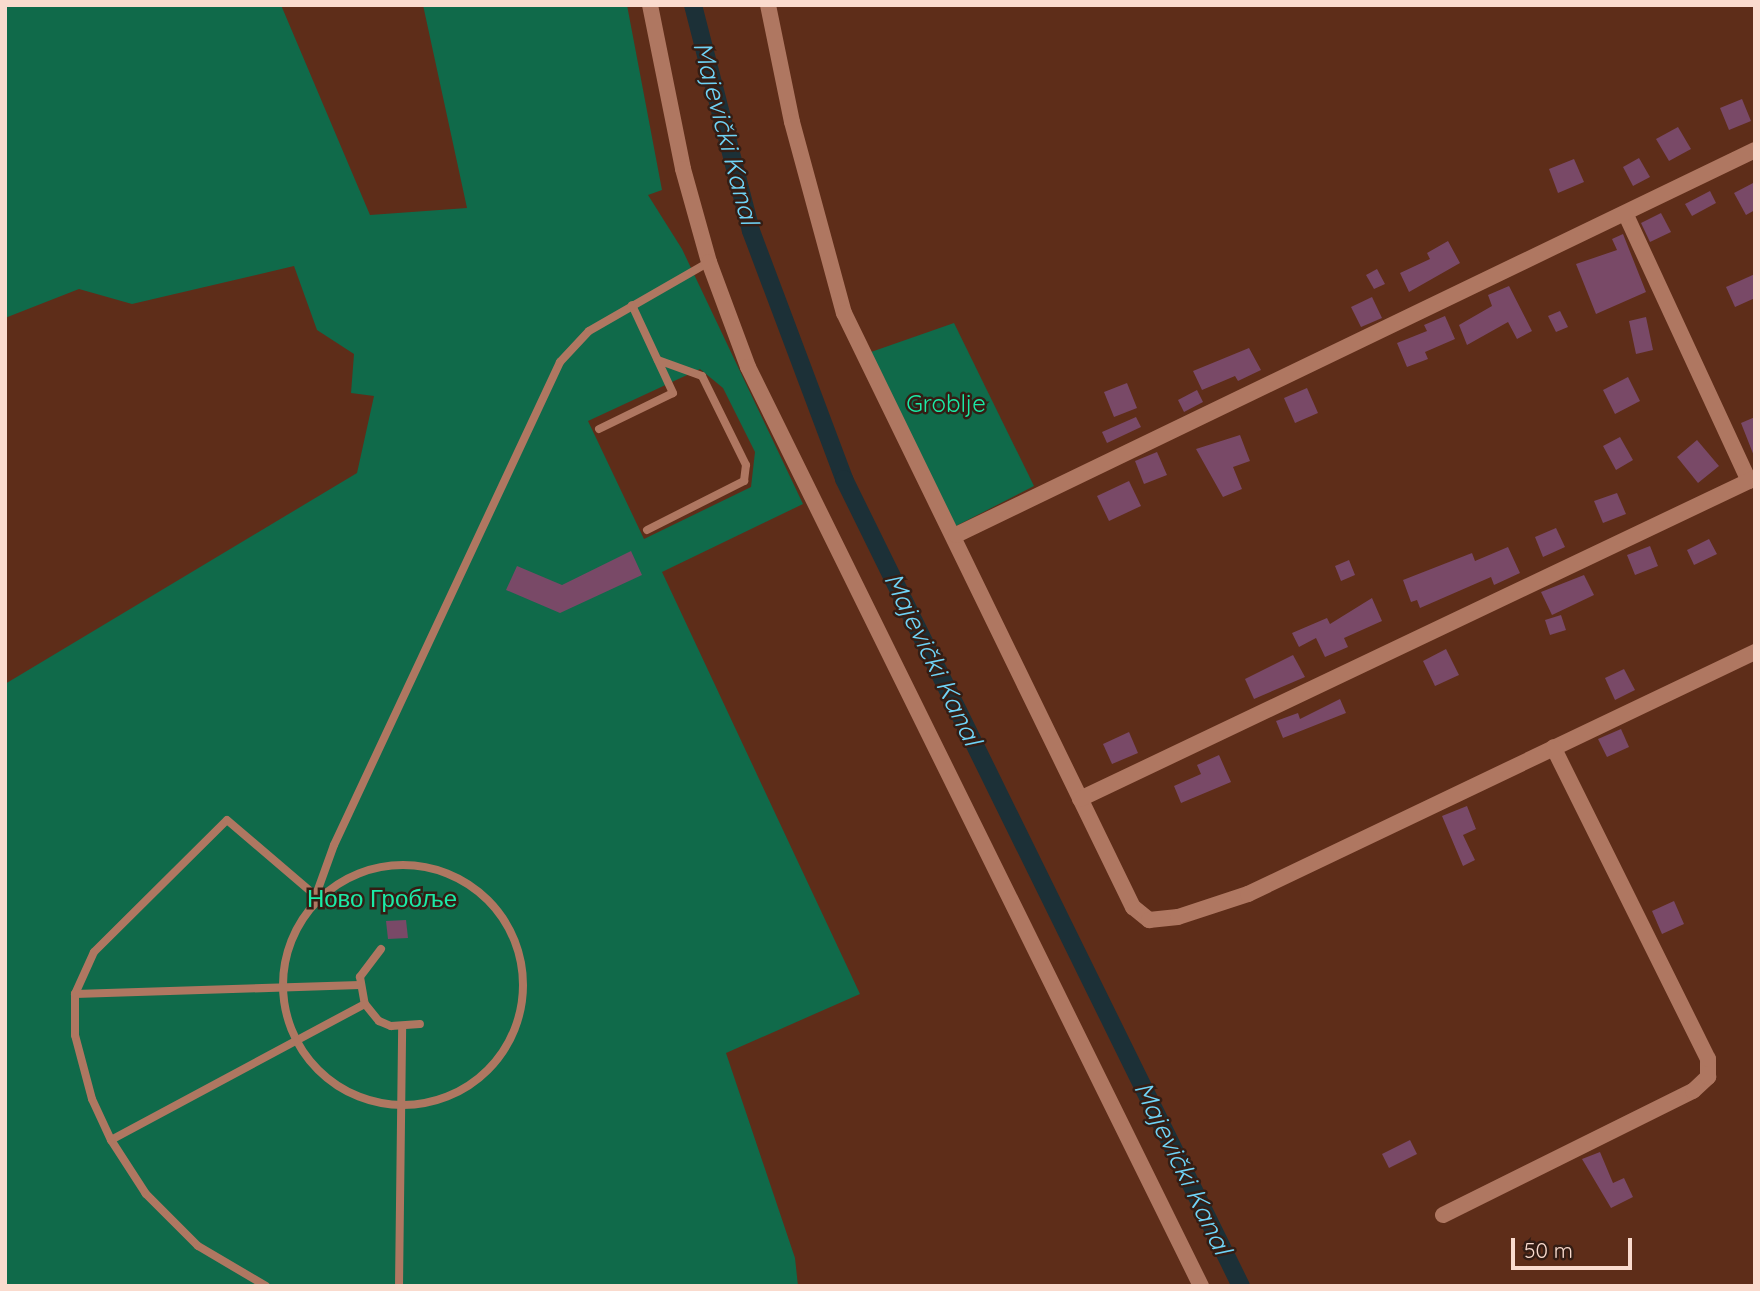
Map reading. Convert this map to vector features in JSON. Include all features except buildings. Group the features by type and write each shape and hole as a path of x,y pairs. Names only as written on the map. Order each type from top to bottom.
{"street":[{"path":"650,5 683,169 709,262 748,367 1201,1286"},
{"path":"768,5 792,122 844,313 956,535 1133,907 1149,920 1178,916 1248,894 1755,652"},
{"path":"956,535 1626,215 1755,150"},
{"path":"1080,799 1752,479 1626,215"},
{"path":"1443,1215 1693,1091 1708,1077 1708,1059 1553,747"}],"lane":[{"path":"312,906 353,876 386,867 421,867 453,877 482,895 512,936 522,969 521,1003 503,1050 467,1086 436,1100 402,1105 368,1100 337,1086 311,1063 295,1039 282,984 290,943 312,906 334,845 560,362 589,331 709,262"},
{"path":"599,429 673,393 632,305"},
{"path":"647,530 744,481 746,465 702,376 658,360"},
{"path":"266,1286 198,1246 146,1194 111,1140 92,1099 75,1035 75,994 94,952 227,820 316,897"},
{"path":"381,948 364,967 360,985 365,1004 379,1021 402,1027 421,1024"},
{"path":"75,994 282,984 360,985"},
{"path":"111,1140 295,1039 365,1004"},
{"path":"399,1286 402,1027"}],"green space":[{"name":"Ново Гробље","path":"5,5 281,5 370,215 467,208 423,5 627,5 662,190 648,195 682,249 803,504 662,572 860,994 726,1053 795,1258 798,1286 5,1286 5,684 357,473 374,396 351,393 354,354 317,330 294,266 132,304 79,289 5,318","holes":["700,369 723,388 755,452 751,487 644,539 588,421"]},
{"name":"Groblje","path":"954,323 1034,486 956,526 871,352"}],"waterway":[{"name":"Majevički Kanal","path":"693,5 751,231 844,479 1241,1286"}]}
